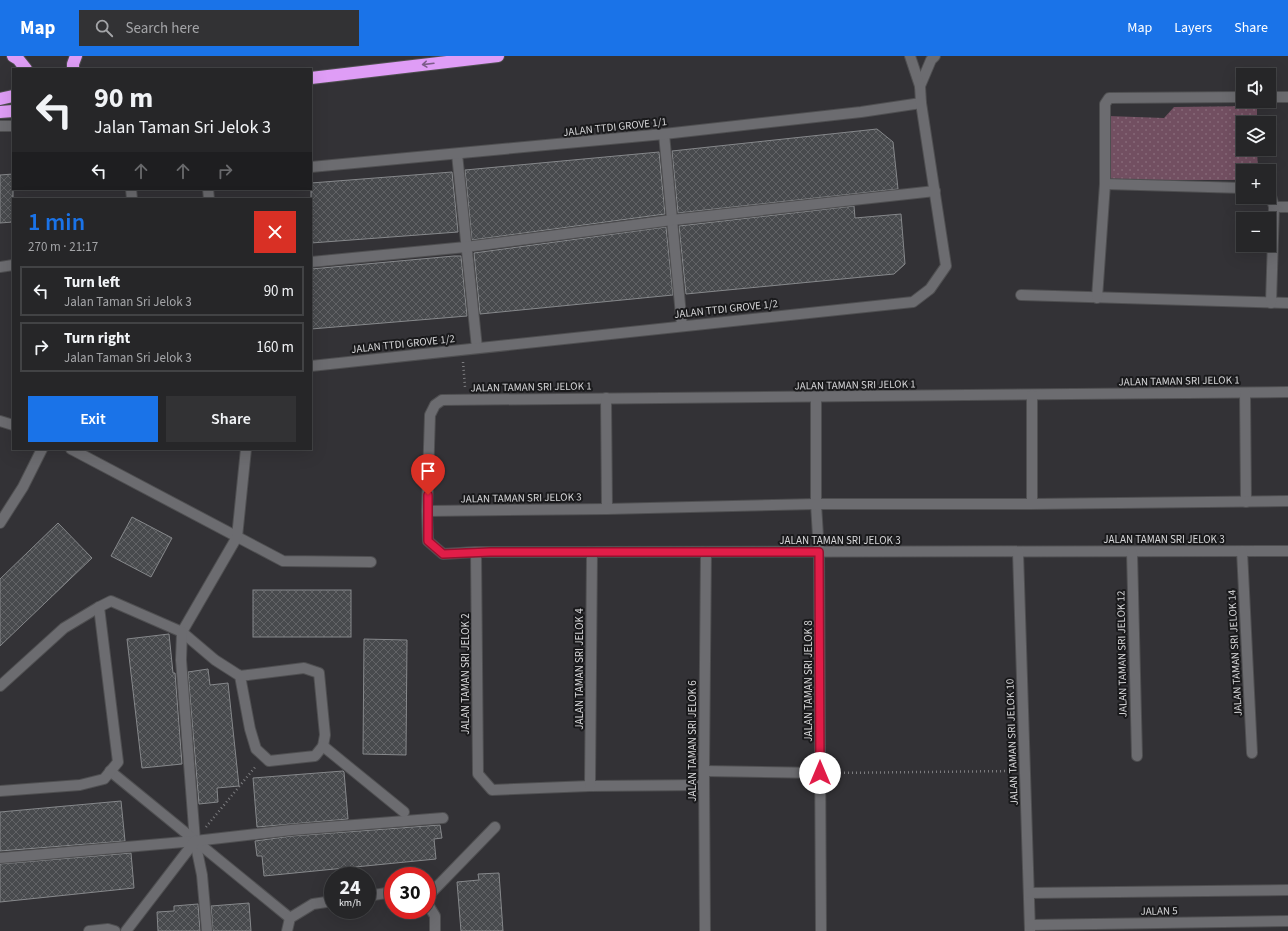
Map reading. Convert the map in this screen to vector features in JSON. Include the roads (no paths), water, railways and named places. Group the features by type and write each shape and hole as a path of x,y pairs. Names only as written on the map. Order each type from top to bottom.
{"highway":[{"path":"13,56 18,59 25,68"},
{"path":"73,68 76,56"},
{"path":"312,78 498,56"},
{"path":"0,99 12,96"},
{"path":"0,112 12,111"}],"street":[{"path":"910,56 920,86"},
{"path":"920,86 931,60 935,56"},
{"name":"JALAN TTDI GROVE 1/2","path":"312,366 913,302 930,289 946,266 920,103 920,86"},
{"path":"1097,298 1105,184 1105,104 1109,98 1236,97"},
{"path":"1276,97 1288,97"},
{"name":"JALAN TTDI GROVE 1/1","path":"312,167 664,134 861,112 920,103"},
{"path":"0,126 12,126"},
{"path":"664,134 682,326"},
{"path":"457,154 477,348"},
{"path":"1105,184 1236,188"},
{"path":"312,262 466,247 672,220 935,191"},
{"path":"1271,303 1273,204"},
{"path":"1274,207 1288,207"},
{"path":"0,267 12,265"},
{"path":"1021,295 1288,303"},
{"name":"JALAN TAMAN SRI JELOK 1","path":"430,415 435,405 442,400 466,399 1288,392"},
{"path":"1245,393 1246,502"},
{"path":"1032,395 1032,504"},
{"name":"JALAN TAMAN SRI JELOK 8","path":"816,397 816,504 819,552 821,931"},
{"path":"606,398 607,509"},
{"name":"JALAN TAMAN SRI JELOK 3","path":"430,415 427,511 428,541 443,554 476,552 1288,552"},
{"path":"0,421 12,425"},
{"path":"0,523 23,487 42,450"},
{"path":"73,450 283,561 371,562"},
{"path":"207,931 202,875 195,841 181,660 182,632 237,537 246,450"},
{"name":"JALAN TAMAN SRI JELOK 3","path":"427,511 607,509 816,504 1032,504 1288,501"},
{"name":"JALAN TAMAN SRI JELOK 14","path":"1242,551 1252,753"},
{"name":"JALAN TAMAN SRI JELOK 2","path":"476,552 478,774 492,790 590,786"},
{"name":"JALAN TAMAN SRI JELOK 4","path":"590,786 592,552"},
{"name":"JALAN TAMAN SRI JELOK 6","path":"705,931 704,771 706,552"},
{"name":"JALAN TAMAN SRI JELOK 10","path":"1018,552 1030,928"},
{"name":"JALAN TAMAN SRI JELOK 12","path":"1132,552 1137,756"},
{"path":"0,686 64,628 111,601 182,632 215,660 240,676 304,668 319,673 325,734 323,746 315,756 269,761 256,749 250,729 240,676"},
{"path":"0,791 80,785 104,778 118,762 99,607"},
{"path":"323,746 404,812"},
{"path":"110,771 290,918"},
{"path":"704,771 820,773"},
{"path":"590,786 704,786"},
{"path":"0,858 195,841 291,830 443,818"},
{"path":"436,888 495,827"},
{"path":"126,931 195,841"},
{"path":"1029,893 1288,890"},
{"path":"286,931 290,918 312,904 324,902"},
{"path":"435,919 435,931"},
{"name":"JALAN 5","path":"1030,928 1207,927 1288,921"},
{"path":"88,931 108,929 115,931"}]}
